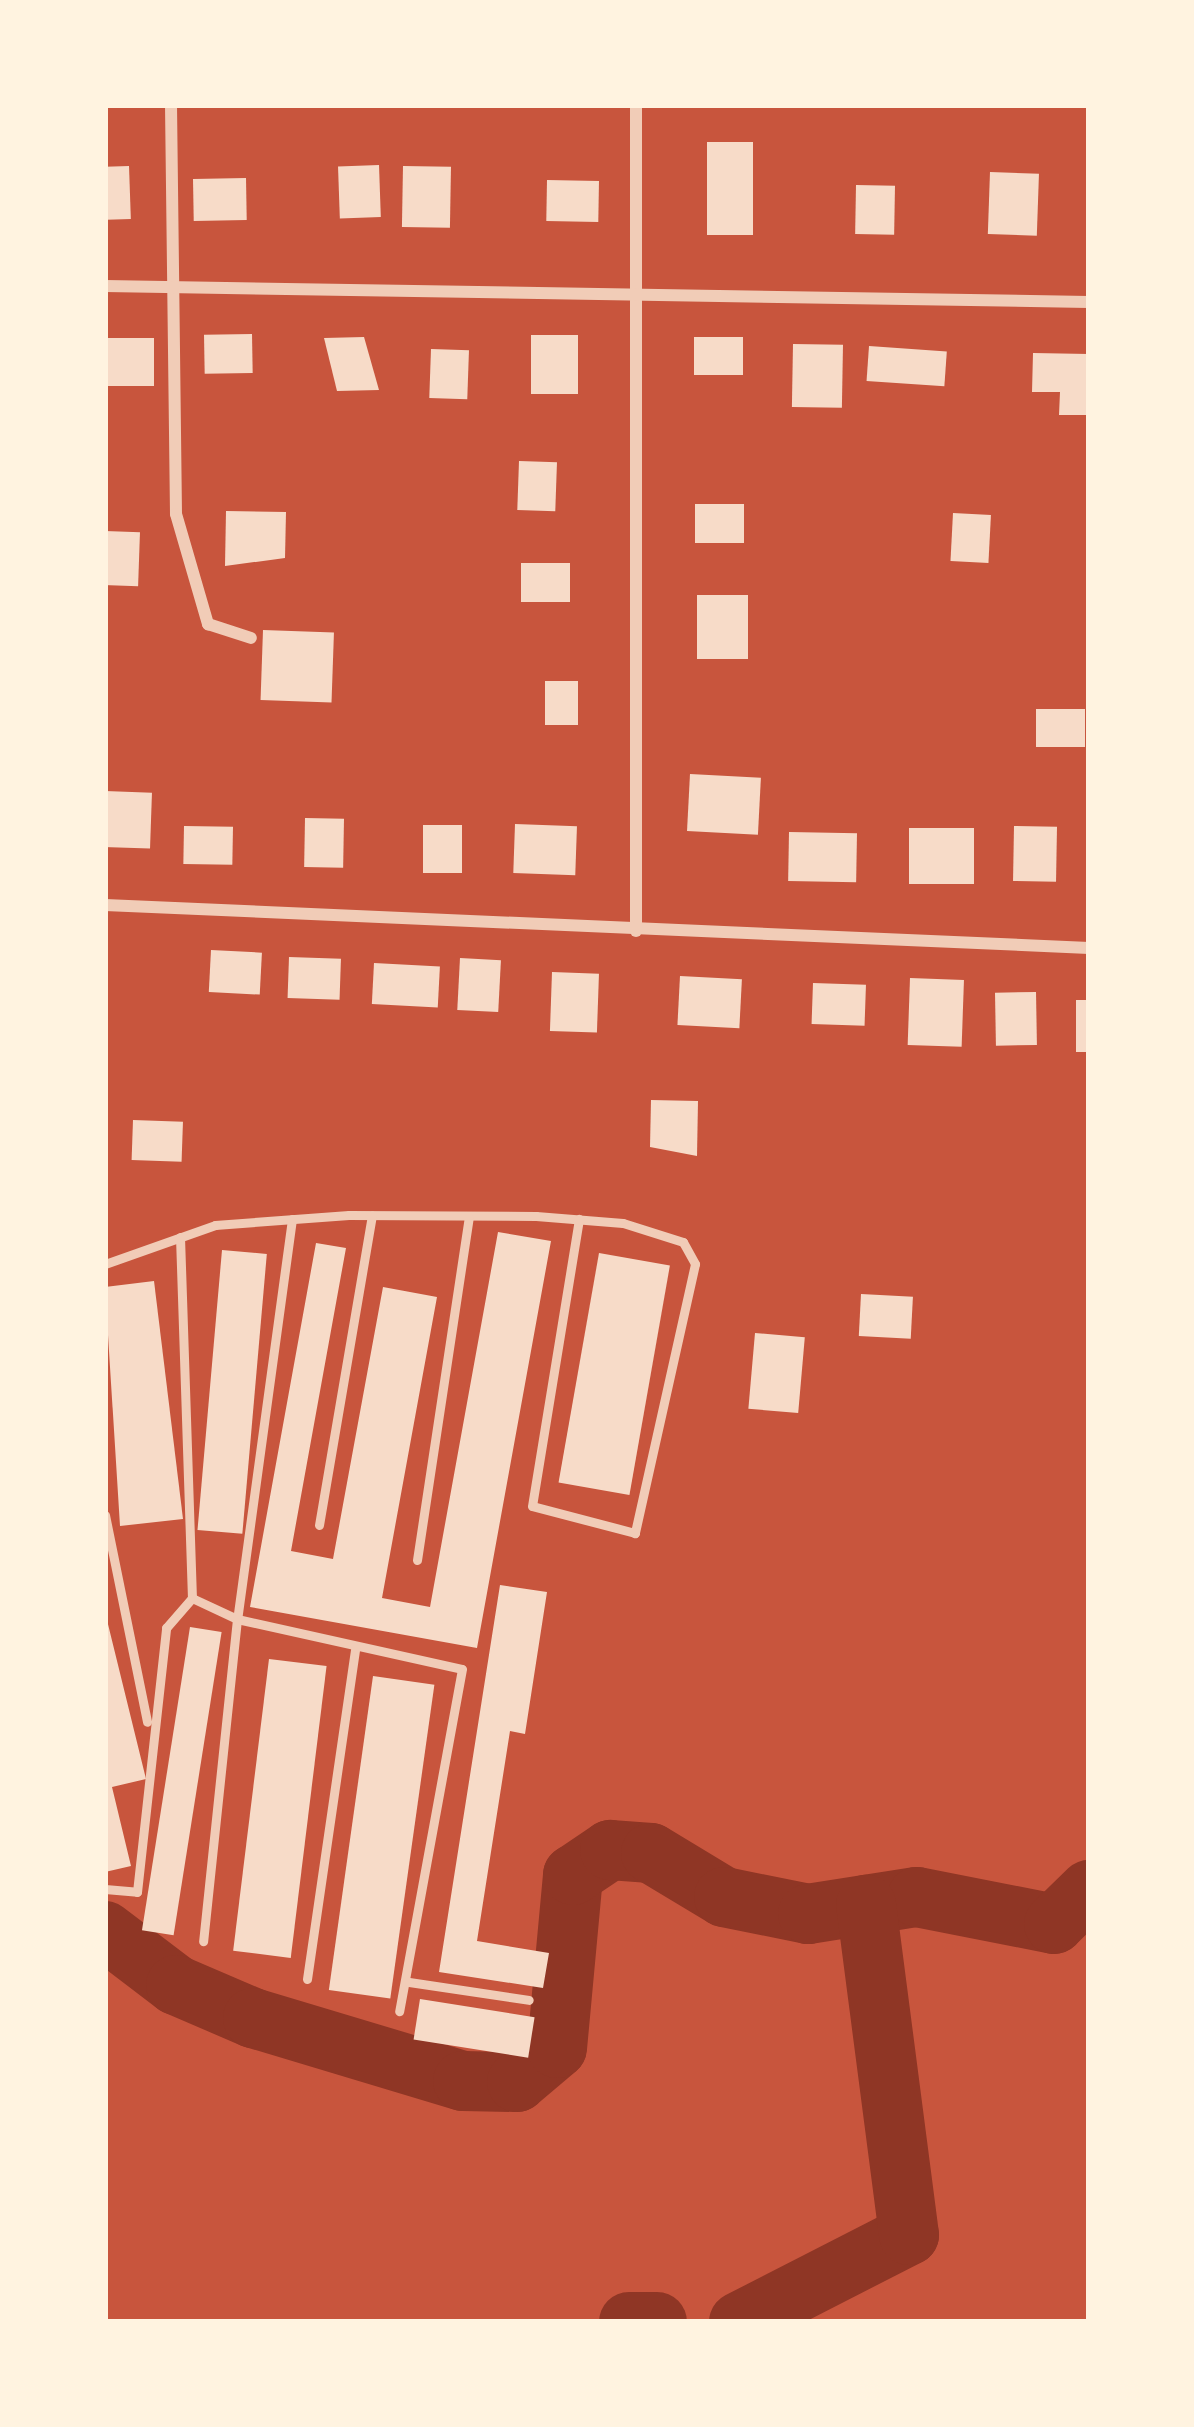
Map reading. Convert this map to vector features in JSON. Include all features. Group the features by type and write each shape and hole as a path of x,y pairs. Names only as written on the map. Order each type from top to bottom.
{"street":[{"path":"171,105 171,287 188,578 208,624 250,638"},
{"path":"635,105 636,931"},
{"path":"105,286 634,288 1089,302"},
{"path":"105,905 1089,948"}],"lane":[{"path":"319,1525 372,1216"},
{"path":"417,1560 469,1218"},
{"path":"203,1941 237,1619 292,1219"},
{"path":"105,1264 180,1237 292,1219 580,1219 683,1242 695,1264 635,1533 532,1506 580,1219"},
{"path":"148,1726 166,1628 192,1598 180,1237"},
{"path":"105,1515 156,1781 136,1892 105,1889"},
{"path":"192,1598 237,1619 462,1669 409,1982 399,2011"},
{"path":"307,1978 355,1648"},
{"path":"409,1982 530,2000"}],"building":[{"path":"707,142 753,142 753,235 707,235"},
{"path":"379,165 381,217 340,218 338,166"},
{"path":"129,166 131,219 107,220 105,167"},
{"path":"403,166 451,167 450,228 402,227"},
{"path":"990,172 1039,174 1037,236 988,234"},
{"path":"246,178 247,220 194,221 193,179"},
{"path":"547,180 599,181 598,222 546,221"},
{"path":"856,185 895,186 894,235 855,234"},
{"path":"252,334 253,373 205,374 204,335"},
{"path":"531,335 578,335 578,394 531,394"},
{"path":"364,337 379,390 337,391 324,338"},
{"path":"694,337 743,337 743,375 694,375"},
{"path":"105,338 154,338 154,386 105,386"},
{"path":"793,344 843,345 842,408 792,407"},
{"path":"869,346 947,351 944,386 867,381"},
{"path":"431,349 469,350 467,399 429,398"},
{"path":"1033,353 1089,354 1089,415 1059,415 1060,392 1032,392"},
{"path":"519,461 557,462 555,511 517,510"},
{"path":"695,504 744,504 744,543 695,543"},
{"path":"226,511 286,512 285,558 225,566"},
{"path":"953,513 991,515 988,563 950,561"},
{"path":"105,531 140,532 138,586 105,585"},
{"path":"521,563 570,563 570,602 521,602"},
{"path":"697,595 748,595 748,659 697,659"},
{"path":"263,630 334,632 332,702 261,700"},
{"path":"545,681 578,681 578,725 545,725"},
{"path":"1036,709 1085,709 1085,747 1036,747"},
{"path":"690,774 761,778 758,835 687,831"},
{"path":"105,791 152,793 150,849 105,847"},
{"path":"305,818 344,819 343,868 304,867"},
{"path":"515,824 577,826 575,875 513,873"},
{"path":"423,825 462,825 462,873 423,873"},
{"path":"184,826 233,827 232,865 183,864"},
{"path":"1014,826 1057,827 1056,882 1013,881"},
{"path":"909,828 974,828 974,884 909,884"},
{"path":"789,832 857,833 856,882 788,881"},
{"path":"211,950 262,953 260,995 209,992"},
{"path":"289,957 341,959 340,1000 288,998"},
{"path":"460,958 501,960 498,1012 457,1010"},
{"path":"374,963 440,966 438,1007 372,1004"},
{"path":"552,972 599,974 597,1033 550,1031"},
{"path":"680,976 742,979 739,1028 677,1025"},
{"path":"910,978 964,980 962,1047 908,1045"},
{"path":"813,983 866,985 865,1026 812,1024"},
{"path":"1036,992 1037,1045 996,1046 995,993"},
{"path":"1076,1000 1089,1000 1089,1052 1076,1052"},
{"path":"651,1100 698,1101 697,1156 650,1147"},
{"path":"133,1120 183,1122 182,1162 132,1160"},
{"path":"498,1232 551,1241 477,1648 250,1607 316,1243 346,1248 291,1551 333,1559 383,1287 437,1297 382,1598 430,1607"},
{"path":"222,1250 267,1254 242,1534 198,1530"},
{"path":"599,1253 670,1266 629,1495 559,1482"},
{"path":"154,1281 183,1519 120,1526 105,1287"},
{"path":"861,1294 913,1297 911,1339 859,1336"},
{"path":"755,1333 805,1337 798,1413 748,1409"},
{"path":"500,1585 547,1592 525,1734 510,1731 477,1941 549,1953 543,1988 439,1972"},
{"path":"105,1612 146,1779 112,1787 131,1866 105,1872"},
{"path":"190,1627 222,1632 174,1935 142,1930"},
{"path":"269,1659 327,1666 291,1958 233,1951"},
{"path":"373,1676 434,1685 390,1999 329,1990"},
{"path":"420,1999 535,2017 528,2058 414,2039"}],"waterway":[{"path":"105,1931 176,1985 253,2018 463,2081 517,2082 557,2048 573,1875 610,1850 651,1853 724,1897 808,1914 917,1897 1054,1924 1089,1890"},
{"path":"739,2322 909,2235 866,1905"},
{"path":"629,2322 657,2322"}]}
